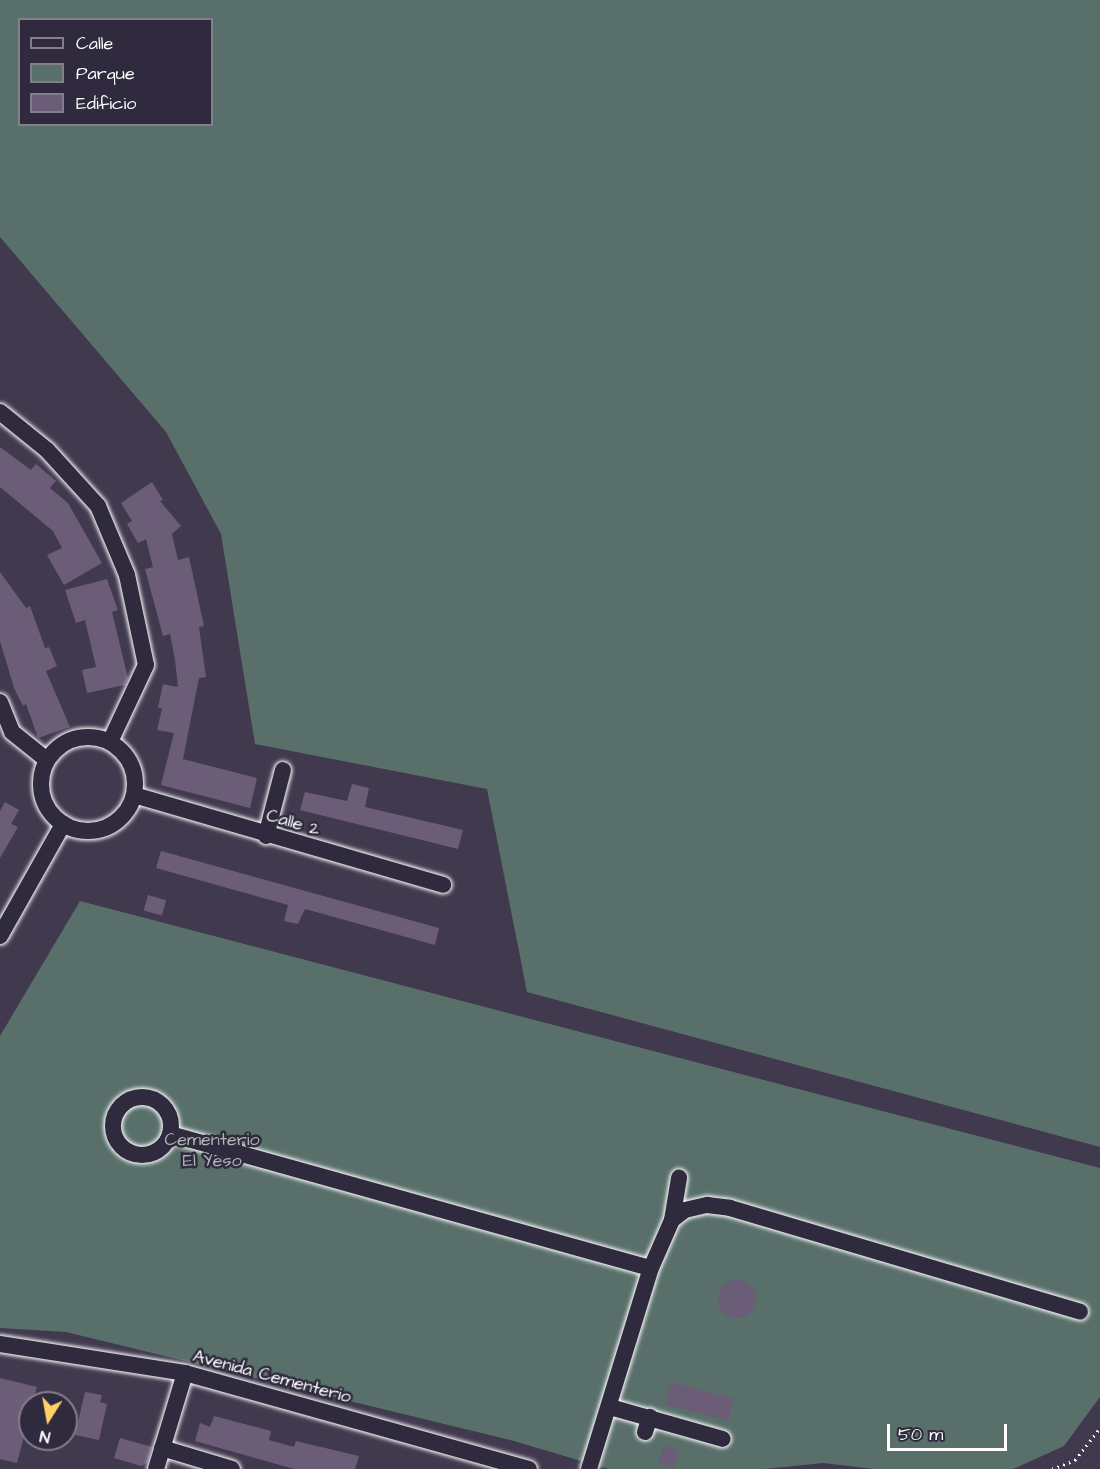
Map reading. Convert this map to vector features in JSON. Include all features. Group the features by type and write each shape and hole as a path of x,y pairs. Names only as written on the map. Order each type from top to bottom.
{"street":[{"path":"0,412 47,450 98,506 127,575 146,665 110,742"},
{"path":"0,702 12,732 47,760"},
{"path":"93,737 110,742 131,764 134,795 127,811 106,827 80,830 63,824 46,806 42,791 41,783 47,760 59,747 75,739 93,737"},
{"path":"266,836 283,770"},
{"name":"Calle 2","path":"134,795 266,836 443,885"},
{"path":"0,936 63,824"},
{"path":"170,1134 651,1268"},
{"path":"589,1469 651,1268 672,1220 678,1178"},
{"path":"672,1220 685,1210 707,1205 730,1208 1080,1312"},
{"name":"Avenida Cementerio","path":"0,1344 185,1373 529,1469"},
{"path":"156,1469 185,1373"},
{"path":"610,1407 648,1424 723,1439"},
{"path":"162,1448 232,1469"}],"path":[{"path":"1052,1469 1075,1460 1100,1428"}],"green space":[{"path":"0,0 1100,0 1100,1147 527,992 487,789 255,744 221,534 166,432 0,237"},
{"name":"Cementerio El Yeso","path":"80,901 1100,1168 1100,1397 1064,1446 1013,1469 874,1469 823,1463 765,1469 608,1469 514,1441 66,1332 0,1328 0,1036"}],"building":[{"path":"0,447 31,470 36,464 56,481 50,488 68,503 102,563 64,585 47,555 62,548 53,531 0,487"},
{"path":"152,482 163,500 160,501 181,526 172,534 178,560 189,557 204,626 199,627 206,677 199,678 183,759 257,778 250,808 161,785 174,733 157,730 162,708 158,708 163,684 178,687 175,660 170,634 163,636 145,569 153,567 146,539 138,543 127,524 132,521 121,503"},
{"path":"0,572 26,608 30,606 45,648 49,647 57,666 46,671 70,727 38,738 26,704 23,706 14,688 0,641"},
{"path":"107,579 118,610 112,612 128,678 125,685 87,693 82,670 96,667 85,620 76,623 65,590"},
{"path":"352,784 369,788 365,807 463,830 458,849 300,810 305,792 347,801"},
{"path":"5,802 19,810 11,824 18,827 0,858 0,811"},
{"path":"161,851 439,928 435,945 305,909 298,924 284,921 288,905 156,868"},
{"path":"148,895 166,900 162,916 144,910"},
{"path":"737,1280 750,1286 756,1299 750,1312 737,1318 724,1312 718,1299 724,1286"},
{"path":"0,1378 37,1387 36,1391 18,1391 18,1451 20,1451 17,1463 0,1459"},
{"path":"671,1382 734,1399 728,1421 665,1404"},
{"path":"85,1392 102,1395 100,1402 107,1404 99,1440 78,1436 78,1422"},
{"path":"214,1416 271,1431 269,1440 294,1447 296,1441 359,1456 355,1469 294,1469 195,1441 200,1423 210,1427"},
{"path":"120,1438 152,1447 147,1463 141,1466 114,1458"},
{"path":"664,1445 679,1450 673,1468 658,1463"}]}
